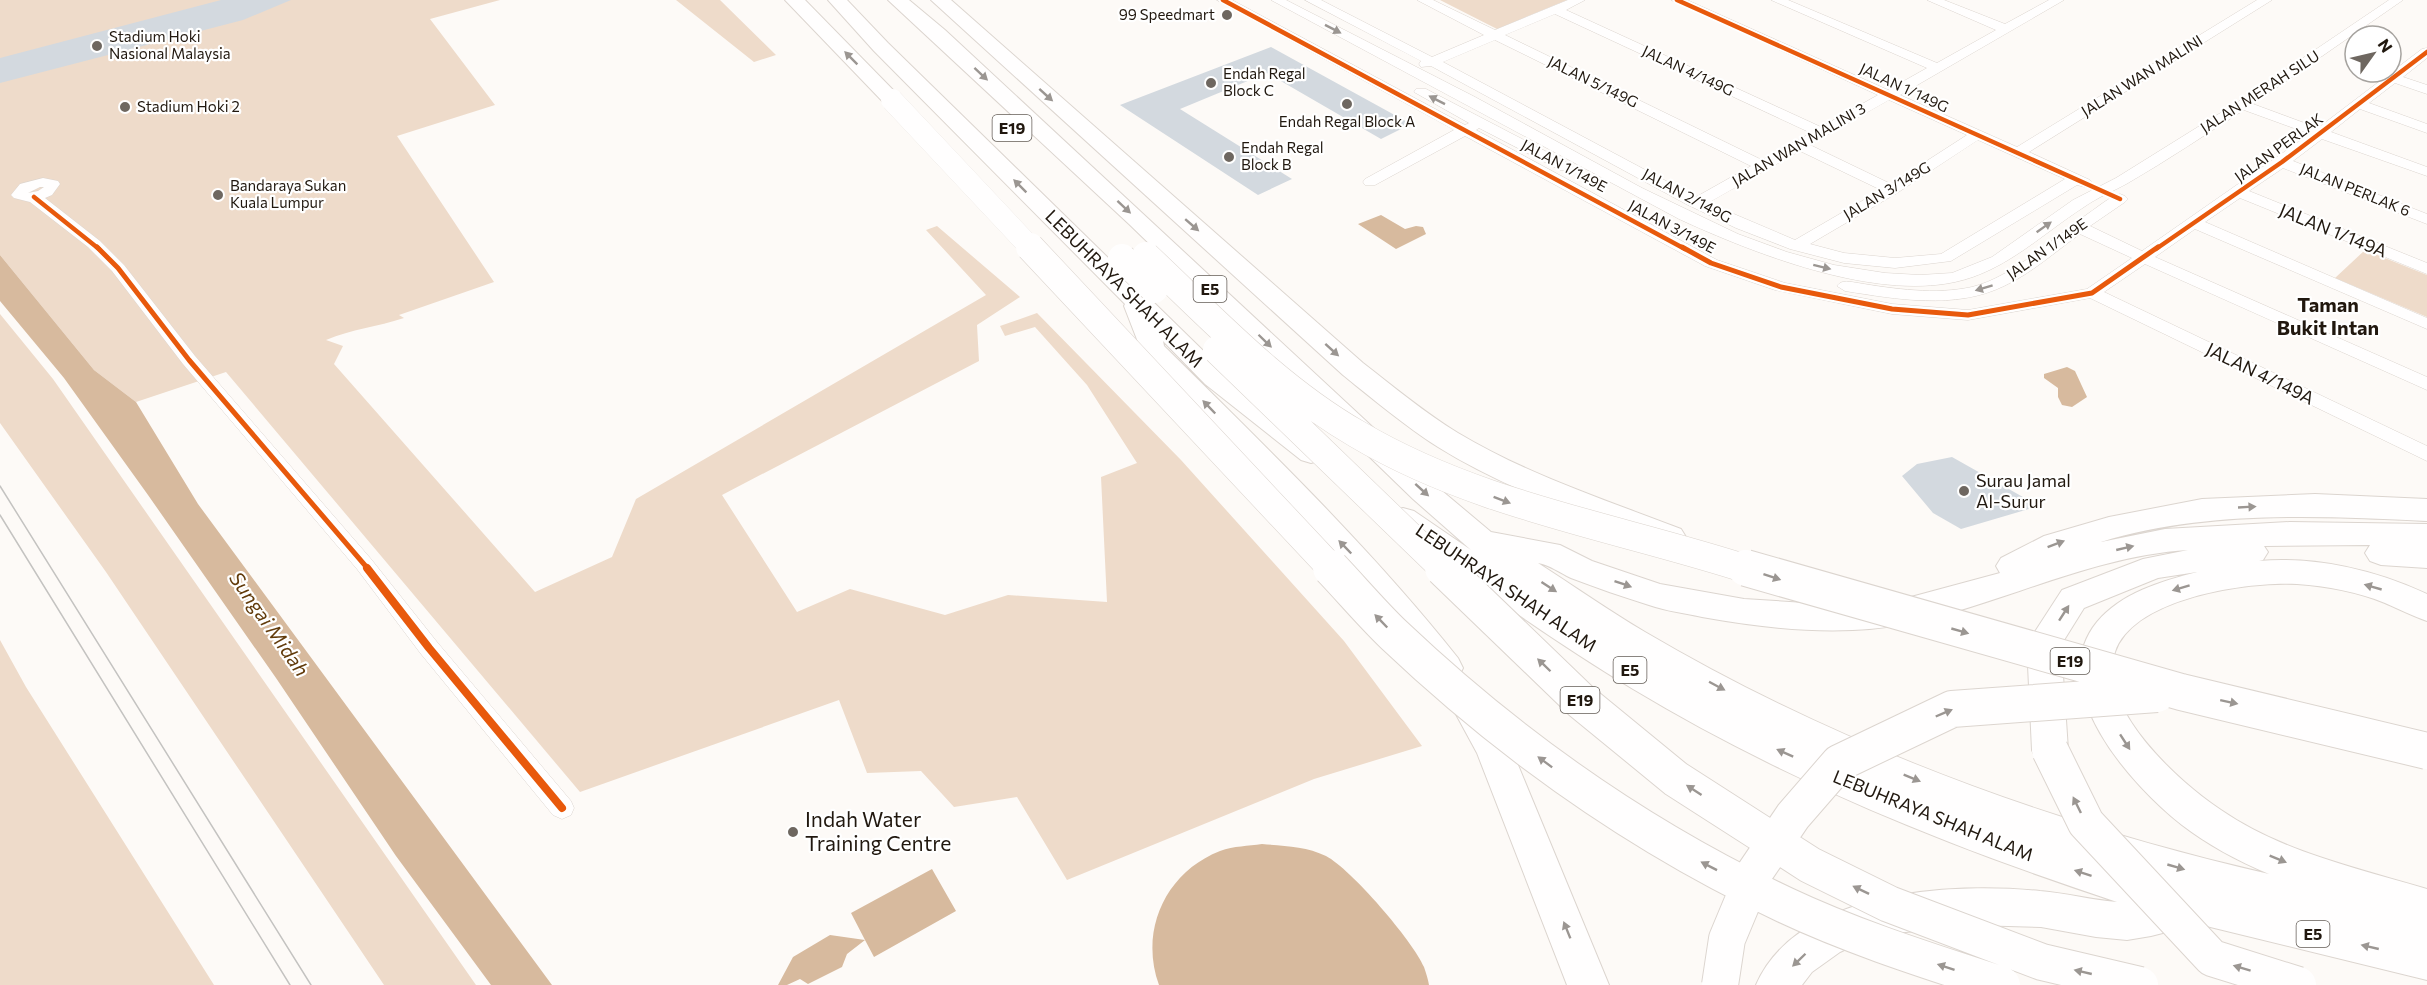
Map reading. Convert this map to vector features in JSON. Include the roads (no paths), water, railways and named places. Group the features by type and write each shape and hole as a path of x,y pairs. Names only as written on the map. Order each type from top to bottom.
{"highway":[{"path":"794,0 892,100 1385,626 1489,719 1569,781 1663,842 1785,905 1886,947 2002,985"},
{"path":"808,0 840,29 858,41 881,47"},
{"name":"LEBUHRAYA SHAH ALAM","path":"837,0 881,47 1215,378 1297,443 1434,542 1646,680 1760,742 1956,829 2027,855 2199,908 2427,961"},
{"name":"E19","path":"855,0 1134,257 1279,379 1356,434 1397,456 1512,503 1717,559 1787,582 2181,692 2427,751"},
{"name":"E19","path":"877,0 1582,702 1676,778 1810,865 1889,904 2042,962 2140,985"},
{"name":"E5","path":"897,0 938,34"},
{"path":"922,0 933,10 943,27 938,34"},
{"path":"940,0 1353,369 1397,404 1448,440 1521,479 1584,505 1653,529 1717,559"},
{"name":"LEBUHRAYA SHAH ALAM","path":"938,34 1424,492 1484,542 1633,641 1757,708 1877,764 2065,836 2237,884 2427,928"},
{"path":"1136,301 1152,349 1363,565 1447,670 1493,748 1588,985"},
{"path":"1969,594 2019,561 2055,544 2109,528 2163,517 2202,510 2315,505 2427,510"},
{"path":"1484,542 1550,553 1581,569 1658,596 1744,612 1821,617 1868,616 1911,610 2097,554 2165,540 2290,533 2427,535"},
{"path":"2298,985 2212,958 2086,824 2050,750 2044,645 2073,599 2154,567 2245,552 2340,551 2427,556"},
{"path":"2427,608 2373,586 2319,575 2271,573 2229,577 2170,592 2126,615 2112,628 2098,654 2100,688 2116,728 2147,770 2220,831 2248,847 2314,873 2427,907"},
{"path":"1720,985 1727,939 1755,872 1793,816 1839,763 1952,710 2015,703 2181,692"},
{"path":"1777,985 1780,978 1803,955 1828,937 1859,924 1891,915 1951,906 1992,906 2041,909 2127,921 2199,908"}],"street":[{"name":"JALAN 3/149E","path":"1223,0 1711,263 1781,287 1892,309 1968,315 2092,293 2142,257"},
{"name":"JALAN 1/149E","path":"1246,0 1717,244 1793,273 1880,292 1955,293 1991,286 2018,271 2120,199"},
{"name":"JALAN 1/149E","path":"1277,0 1498,115 1633,189 1717,231 1787,258 1862,276 1928,279 1953,278 1974,273 2099,189"},
{"name":"JALAN 2/149G","path":"1311,0 1432,61 1697,203 1796,246 1835,256 1887,262 1927,262 1945,258 2076,179"},
{"name":"JALAN 5/149G","path":"1423,0 1762,165"},
{"path":"1393,78 1579,0"},
{"name":"JALAN 1/149G","path":"1677,0 2120,199"},
{"path":"1777,0 1936,67"},
{"path":"1933,0 2006,29"},
{"name":"JALAN WAN MALINI 3","path":"1697,203 2058,0"},
{"name":"JALAN MERAH SILU","path":"2099,189 2121,182 2243,105 2397,0"},
{"name":"JALAN WAN MALINI","path":"2018,153 2258,1"},
{"name":"JALAN 4/149G","path":"1556,10 1820,132"},
{"name":"JALAN PERLAK","path":"2403,71 2426,54"},
{"path":"2403,82 2427,90"},
{"name":"JALAN PERLAK","path":"2142,257 2282,162 2385,84"},
{"path":"2359,104 2427,129"},
{"path":"2243,105 2427,172"},
{"path":"1370,182 1465,130 1498,115"},
{"name":"JALAN 3/149G","path":"1796,246 1892,190 1977,135"},
{"path":"1798,145 1892,190"},
{"name":"JALAN PERLAK 6","path":"2282,162 2427,219"},
{"path":"2120,199 2121,182"},
{"name":"JALAN 1/149A","path":"2238,192 2427,269"},
{"path":"0,195 26,196 94,244 118,268 189,360 364,564 429,648 562,808"},
{"path":"2195,223 2427,324"},
{"path":"2079,226 2142,257 2427,384"},
{"name":"JALAN 4/149A","path":"2092,293 2427,454"}],"water":[{"path":"1381,215 1405,229 1423,227 1426,234 1396,249 1358,224"},
{"name":"Sungai Midah","path":"0,255 94,370 136,402 198,504 552,985 491,985 396,856 276,678 148,495 64,378 0,301"},
{"path":"2067,367 2075,371 2087,397 2072,407 2062,405 2058,397 2058,388 2044,378 2044,374"},
{"path":"1262,844 1311,850 1337,863 1365,890 1408,941 1424,967 1429,985 1159,985 1152,944 1155,924 1172,888 1185,873 1220,851"},
{"path":"932,869 956,911 874,957 851,913"},
{"path":"830,935 865,940 847,954 842,967 808,984 800,979 787,985 778,985 793,957"}],"tram line":[{"path":"0,486 311,985"},
{"path":"0,515 290,985"}],"place":[{"name":"99 Speedmart","path":"1227,15"},
{"name":"Stadium Hoki Nasional Malaysia","path":"97,46"},
{"name":"Endah Regal Block C","path":"1211,83"},
{"name":"Endah Regal Block A","path":"1347,104"},
{"name":"Stadium Hoki 2","path":"125,107"},
{"name":"Endah Regal Block B","path":"1229,157"},
{"name":"Bandaraya Sukan Kuala Lumpur","path":"218,195"},
{"name":"Surau Jamal Al-Surur","path":"1964,491"},
{"name":"Indah Water Training Centre","path":"793,832"}],"district":[{"name":"Taman Bukit Intan","path":"2328,316"}]}
